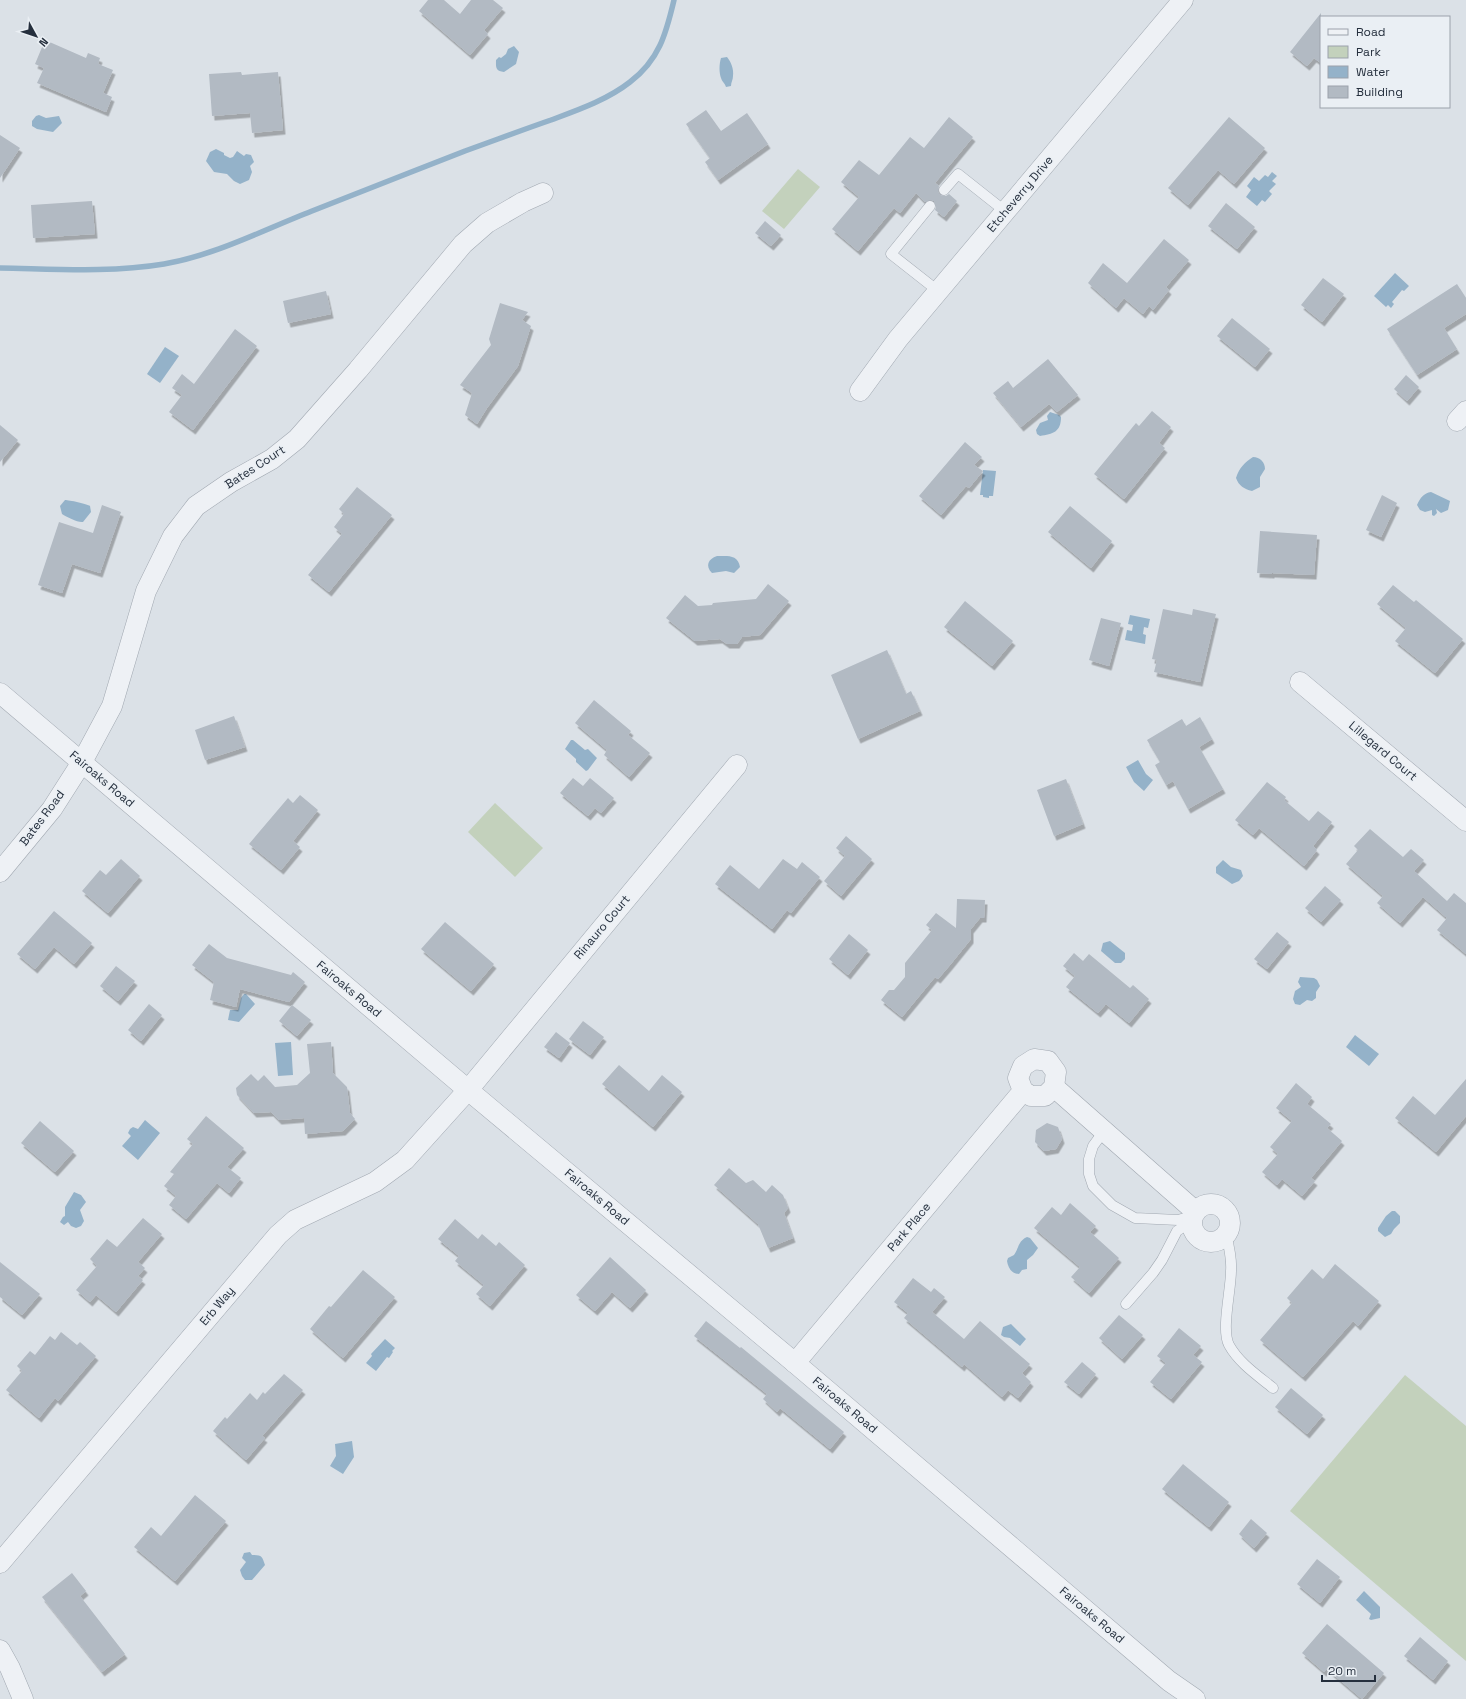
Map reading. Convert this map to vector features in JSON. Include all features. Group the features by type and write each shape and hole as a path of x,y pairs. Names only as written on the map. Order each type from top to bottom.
{"street":[{"name":"Etcheverry Drive","path":"860,391 898,339 1183,0"},
{"name":"Bates Court","path":"82,762 112,706 146,591 172,536 196,506 231,482 272,459 297,439 358,370 462,244 487,223 523,202 543,193"},
{"name":"Lillegard Court","path":"1300,682 1466,821"},
{"name":"Fairoaks Road","path":"0,693 468,1090 796,1363 1169,1681 1195,1699"},
{"name":"Bates Road","path":"0,872 52,809 82,762"},
{"name":"Rinauro Court","path":"468,1090 737,765"},
{"path":"1034,1059 1048,1062 1056,1072 1054,1087 1045,1096 1031,1096 1023,1091 1018,1078 1023,1066 1034,1059"},
{"path":"1054,1087 1104,1131 1193,1219 1202,1240 1215,1242 1226,1234 1229,1229 1228,1215 1219,1205 1206,1204 1193,1219"},
{"name":"Erb Way","path":"0,1563 278,1235 295,1220 375,1182 405,1160 468,1090"},
{"name":"Park Place","path":"796,1363 1023,1091"},
{"path":"0,1650 10,1668 23,1699"}],"lane":[{"path":"944,190 958,174 1006,212"},
{"path":"930,206 891,254 938,291"},
{"path":"1104,1131 1093,1146 1089,1159 1088,1174 1093,1186 1112,1205 1135,1218 1178,1220 1193,1219"},
{"path":"1126,1304 1162,1260 1177,1231 1193,1219"},
{"path":"1226,1234 1232,1269 1225,1327 1228,1343 1240,1360 1273,1388"}],"green space":[{"path":"798,169 820,187 784,229 762,211"},
{"path":"495,803 543,848 515,877 468,832"},
{"path":"1405,1375 1466,1426 1466,1661 1290,1511"}],"water":[{"path":"514,46 519,52 516,64 504,72 499,71 496,67 496,60 499,57 501,58 506,54 508,49"},
{"path":"727,57 732,66 733,77 731,86 726,87 721,79 720,63 721,58"},
{"path":"39,115 46,118 59,116 62,123 53,132 37,129 32,126 32,121"},
{"path":"216,149 230,158 233,157 237,151 244,156 246,154 251,155 254,162 250,166 252,172 249,180 240,184 234,181 227,174 214,172 206,161 210,152"},
{"path":"1272,172 1277,176 1272,181 1276,184 1269,191 1272,194 1265,202 1262,200 1257,206 1246,197 1251,190 1247,186 1254,177 1259,181 1265,175 1268,177"},
{"path":"1395,273 1409,286 1404,291 1402,290 1392,302 1394,304 1391,308 1388,305 1386,307 1374,296"},
{"path":"165,347 179,356 160,383 147,374"},
{"path":"1050,412 1061,417 1060,426 1052,433 1040,436 1037,434 1036,430 1040,423 1048,420 1047,416"},
{"path":"1253,457 1262,460 1265,469 1260,477 1260,487 1252,491 1242,487 1236,478 1239,471 1247,461"},
{"path":"983,470 996,471 993,496 989,496 989,498 980,495"},
{"path":"1431,492 1450,501 1448,510 1441,513 1436,509 1437,513 1434,516 1432,515 1432,510 1425,512 1420,510 1417,505 1419,500 1422,496"},
{"path":"65,500 88,505 90,506 91,512 83,522 72,520 62,514 60,506"},
{"path":"717,556 732,557 737,560 740,567 734,573 726,571 712,573 708,563 711,559"},
{"path":"1130,615 1150,619 1148,628 1144,627 1143,634 1146,635 1145,644 1125,640 1127,630 1132,631 1133,625 1128,624"},
{"path":"571,740 585,750 588,749 597,758 588,770 586,771 576,762 576,759 565,749"},
{"path":"1138,760 1146,774 1153,780 1144,791 1134,782 1126,767"},
{"path":"1223,860 1231,867 1241,870 1243,876 1239,881 1232,884 1216,873 1216,867"},
{"path":"1110,941 1125,953 1125,959 1121,963 1115,963 1101,951 1103,943"},
{"path":"1300,977 1314,978 1320,986 1316,992 1316,998 1312,1001 1307,1000 1300,1005 1295,1004 1293,999 1295,991 1301,987 1298,982"},
{"path":"244,994 246,994 255,1004 239,1022 228,1020 230,1010 238,1010 241,998"},
{"path":"1355,1035 1379,1054 1369,1066 1346,1047"},
{"path":"291,1042 293,1075 278,1076 275,1043"},
{"path":"145,1120 160,1133 138,1160 122,1146 131,1136 128,1133 130,1129 133,1127 138,1129"},
{"path":"74,1192 81,1195 86,1202 80,1210 84,1221 81,1226 76,1228 71,1226 68,1222 64,1225 60,1222 65,1216 65,1207"},
{"path":"1392,1211 1395,1211 1400,1216 1400,1223 1391,1234 1385,1237 1378,1231 1378,1228 1386,1216"},
{"path":"1027,1237 1030,1238 1038,1248 1027,1260 1027,1269 1022,1270 1019,1274 1017,1274 1011,1270 1007,1261 1008,1258 1014,1255 1019,1245"},
{"path":"1011,1324 1026,1339 1020,1346 1010,1338 1001,1335 1003,1327"},
{"path":"385,1339 395,1348 389,1358 387,1357 376,1371 366,1363 372,1356 371,1354"},
{"path":"352,1441 354,1457 343,1474 330,1466 336,1456 335,1444"},
{"path":"250,1552 252,1555 258,1555 261,1557 265,1565 252,1580 245,1580 240,1570 246,1562 242,1558 244,1553"},
{"path":"1364,1591 1380,1607 1380,1618 1369,1619 1371,1614 1356,1600"}],"building":[{"path":"428,0 444,0 460,14 471,0 493,0 503,8 484,30 488,34 470,55 419,11"},
{"path":"1321,13 1320,62 1314,58 1307,66 1290,52"},
{"path":"45,40 86,58 88,53 100,58 98,64 113,70 103,93 112,97 106,112 37,83 44,68 35,64"},
{"path":"241,72 242,75 278,72 283,130 252,133 250,113 212,116 209,74"},
{"path":"706,110 721,131 747,113 768,144 718,180 705,162 710,158 686,124"},
{"path":"949,117 973,137 935,183 939,186 938,192 940,195 946,196 949,194 957,201 944,217 935,210 936,207 934,201 931,200 925,202 916,193 900,213 894,208 858,251 832,229 859,197 841,182 859,160 879,175 910,137 924,148"},
{"path":"1229,117 1265,148 1234,184 1218,170 1188,205 1168,188"},
{"path":"0,135 20,148 0,178"},
{"path":"92,201 95,234 33,238 31,205"},
{"path":"1226,203 1255,227 1237,249 1208,226"},
{"path":"765,221 781,235 771,246 755,233"},
{"path":"1164,239 1189,260 1166,287 1169,290 1153,310 1149,306 1143,314 1124,298 1116,308 1088,283 1103,263 1127,283"},
{"path":"1323,278 1344,294 1322,322 1301,305"},
{"path":"1457,284 1466,298 1466,314 1444,328 1457,349 1417,375 1387,329"},
{"path":"326,291 331,314 288,323 283,301"},
{"path":"500,303 528,312 522,320 531,326 518,366 477,424 465,415 472,393 460,385 491,345 489,339"},
{"path":"1232,318 1270,349 1255,367 1217,336"},
{"path":"235,329 257,346 193,430 169,412 182,395 172,388 182,374 194,384"},
{"path":"1048,359 1078,395 1057,412 1049,404 1021,427 993,393 1008,381 1013,388"},
{"path":"1406,375 1419,387 1407,401 1394,389"},
{"path":"1152,411 1171,427 1159,443 1165,448 1124,499 1094,474 1136,423 1139,426"},
{"path":"0,425 18,440 0,462"},
{"path":"965,442 982,457 974,465 983,471 969,488 966,486 941,515 919,496"},
{"path":"357,487 392,515 329,592 308,575 342,534 334,527 344,514 339,509"},
{"path":"1382,495 1397,503 1381,537 1366,530"},
{"path":"102,505 121,512 100,573 72,564 62,593 38,585 59,522 93,533"},
{"path":"1070,506 1112,541 1091,568 1048,532"},
{"path":"1260,531 1317,535 1314,575 1257,573"},
{"path":"768,584 789,601 760,635 742,637 737,644 727,644 720,639 695,641 666,618 685,595 698,606 712,605 713,603 756,599"},
{"path":"1393,585 1414,602 1416,600 1463,639 1435,673 1395,641 1406,628 1377,604"},
{"path":"965,601 1013,641 992,666 944,627"},
{"path":"1163,609 1192,615 1193,609 1216,614 1200,682 1154,672 1157,660 1152,659"},
{"path":"1101,618 1121,623 1109,666 1089,660"},
{"path":"887,650 906,694 911,691 920,711 858,739 831,675"},
{"path":"594,700 631,731 628,735 650,753 629,777 604,755 607,750 575,723"},
{"path":"234,716 245,747 205,760 195,730"},
{"path":"1200,717 1212,739 1199,747 1223,789 1188,809 1173,781 1166,785 1155,765 1160,762 1147,740 1182,719 1186,726"},
{"path":"573,778 583,786 590,778 614,798 601,813 595,808 588,816 560,793"},
{"path":"1066,779 1083,824 1054,836 1037,790"},
{"path":"1267,782 1286,797 1284,800 1309,821 1318,811 1332,822 1313,846 1317,850 1304,866 1259,828 1253,835 1235,820"},
{"path":"300,795 318,810 293,841 300,847 281,870 249,844 288,798 293,803"},
{"path":"1370,829 1403,857 1411,849 1424,860 1414,871 1447,901 1454,893 1466,903 1466,954 1437,930 1447,918 1423,897 1400,923 1377,903 1383,896 1346,864 1358,850 1354,846"},
{"path":"846,836 872,859 841,896 824,881 845,856 836,848"},
{"path":"121,859 140,876 108,913 82,891 100,870 106,875"},
{"path":"783,859 797,869 802,862 820,877 791,913 787,910 772,929 715,884 730,865 759,889"},
{"path":"1325,886 1341,900 1321,922 1305,908"},
{"path":"957,899 985,900 984,918 980,918 971,929 971,939 950,965 938,979 935,977 902,1017 881,1000 889,990 894,990 905,977 905,963 932,930 926,925 936,913 956,928"},
{"path":"54,911 92,943 74,964 54,947 35,969 17,954"},
{"path":"445,922 494,964 471,991 421,949"},
{"path":"1277,932 1289,942 1267,969 1254,959"},
{"path":"849,934 868,950 848,975 829,959"},
{"path":"209,944 227,958 291,975 293,972 305,982 289,1002 240,989 236,1007 210,1000 214,982 192,965"},
{"path":"1074,953 1083,961 1089,954 1130,988 1133,985 1149,999 1129,1023 1106,1004 1098,1013 1066,987 1075,976 1063,966"},
{"path":"116,966 135,981 118,1001 100,986"},
{"path":"149,1004 162,1015 141,1041 128,1030"},
{"path":"292,1005 311,1020 297,1036 279,1021"},
{"path":"583,1021 604,1037 590,1055 569,1039"},
{"path":"556,1032 570,1043 559,1058 544,1047"},
{"path":"331,1042 333,1073 347,1087 350,1113 355,1119 343,1131 305,1134 304,1118 279,1120 271,1112 254,1113 237,1095 236,1088 251,1074 258,1081 264,1075 275,1087 297,1085 310,1073 307,1044"},
{"path":"619,1065 649,1091 662,1075 682,1092 653,1127 602,1084"},
{"path":"1466,1079 1466,1116 1436,1152 1395,1118 1413,1096 1435,1115"},
{"path":"1296,1083 1312,1097 1307,1104 1331,1124 1327,1128 1342,1141 1311,1178 1315,1181 1302,1196 1282,1179 1277,1185 1262,1172 1278,1154 1270,1147 1292,1121 1276,1108"},
{"path":"206,1116 244,1148 227,1167 241,1178 229,1193 217,1183 186,1219 169,1205 176,1196 164,1186 174,1174 170,1172 193,1144 187,1139"},
{"path":"40,1121 74,1151 55,1172 21,1143"},
{"path":"1047,1123 1058,1127 1062,1139 1056,1149 1044,1151 1035,1142 1036,1130"},
{"path":"729,1168 746,1183 753,1180 766,1192 772,1185 783,1195 788,1208 784,1213 793,1238 768,1248 758,1224 714,1185"},
{"path":"1070,1203 1096,1226 1090,1232 1119,1258 1089,1293 1071,1277 1080,1267 1034,1228 1052,1207 1061,1215"},
{"path":"143,1218 162,1234 138,1262 145,1268 138,1276 143,1280 116,1312 96,1295 90,1302 76,1290 97,1266 90,1259 107,1239 117,1247"},
{"path":"455,1219 478,1239 482,1234 496,1246 499,1242 525,1265 490,1306 476,1294 484,1285 455,1261 459,1256 438,1239"},
{"path":"610,1257 646,1290 630,1308 612,1292 595,1311 576,1295"},
{"path":"0,1262 40,1294 22,1315 0,1297"},
{"path":"1335,1264 1379,1301 1358,1326 1353,1321 1303,1377 1260,1340 1292,1303 1287,1298 1312,1269 1323,1279"},
{"path":"363,1270 395,1297 343,1358 310,1329 329,1306 331,1307"},
{"path":"913,1278 931,1292 934,1288 945,1297 932,1312 964,1339 980,1321 1030,1364 1022,1373 1031,1382 1018,1398 1008,1390 1002,1397 964,1364 962,1367 904,1318 908,1313 894,1302"},
{"path":"1119,1315 1143,1335 1122,1359 1099,1338"},
{"path":"706,1321 740,1348 741,1347 844,1432 830,1449 780,1408 777,1412 763,1399 767,1394 694,1336"},
{"path":"1179,1328 1201,1346 1193,1355 1202,1362 1171,1399 1150,1382 1166,1363 1157,1356"},
{"path":"61,1332 77,1345 80,1342 96,1356 58,1401 55,1398 39,1418 6,1390 22,1371 17,1366 30,1351 35,1355 50,1336 55,1340"},
{"path":"1082,1362 1096,1374 1079,1394 1064,1382"},
{"path":"284,1374 303,1390 262,1436 265,1438 246,1460 213,1431 225,1417 227,1419 250,1393 257,1400 263,1392 265,1394"},
{"path":"1291,1388 1323,1415 1307,1434 1275,1407"},
{"path":"1183,1464 1229,1502 1209,1527 1162,1489"},
{"path":"195,1495 226,1521 175,1581 134,1547 151,1527 161,1536"},
{"path":"1251,1519 1267,1533 1254,1548 1239,1534"},
{"path":"1317,1559 1340,1577 1320,1603 1297,1584"},
{"path":"72,1573 86,1591 80,1596 125,1654 102,1672 42,1597"},
{"path":"1327,1624 1384,1673 1362,1699 1327,1669 1324,1672 1302,1653"},
{"path":"1420,1637 1448,1661 1433,1680 1404,1656"}],"waterway":[{"path":"0,268 62,270 123,269 164,264 202,255 465,151 582,108 612,94 640,74 648,65 660,46 668,24 674,0"}]}
